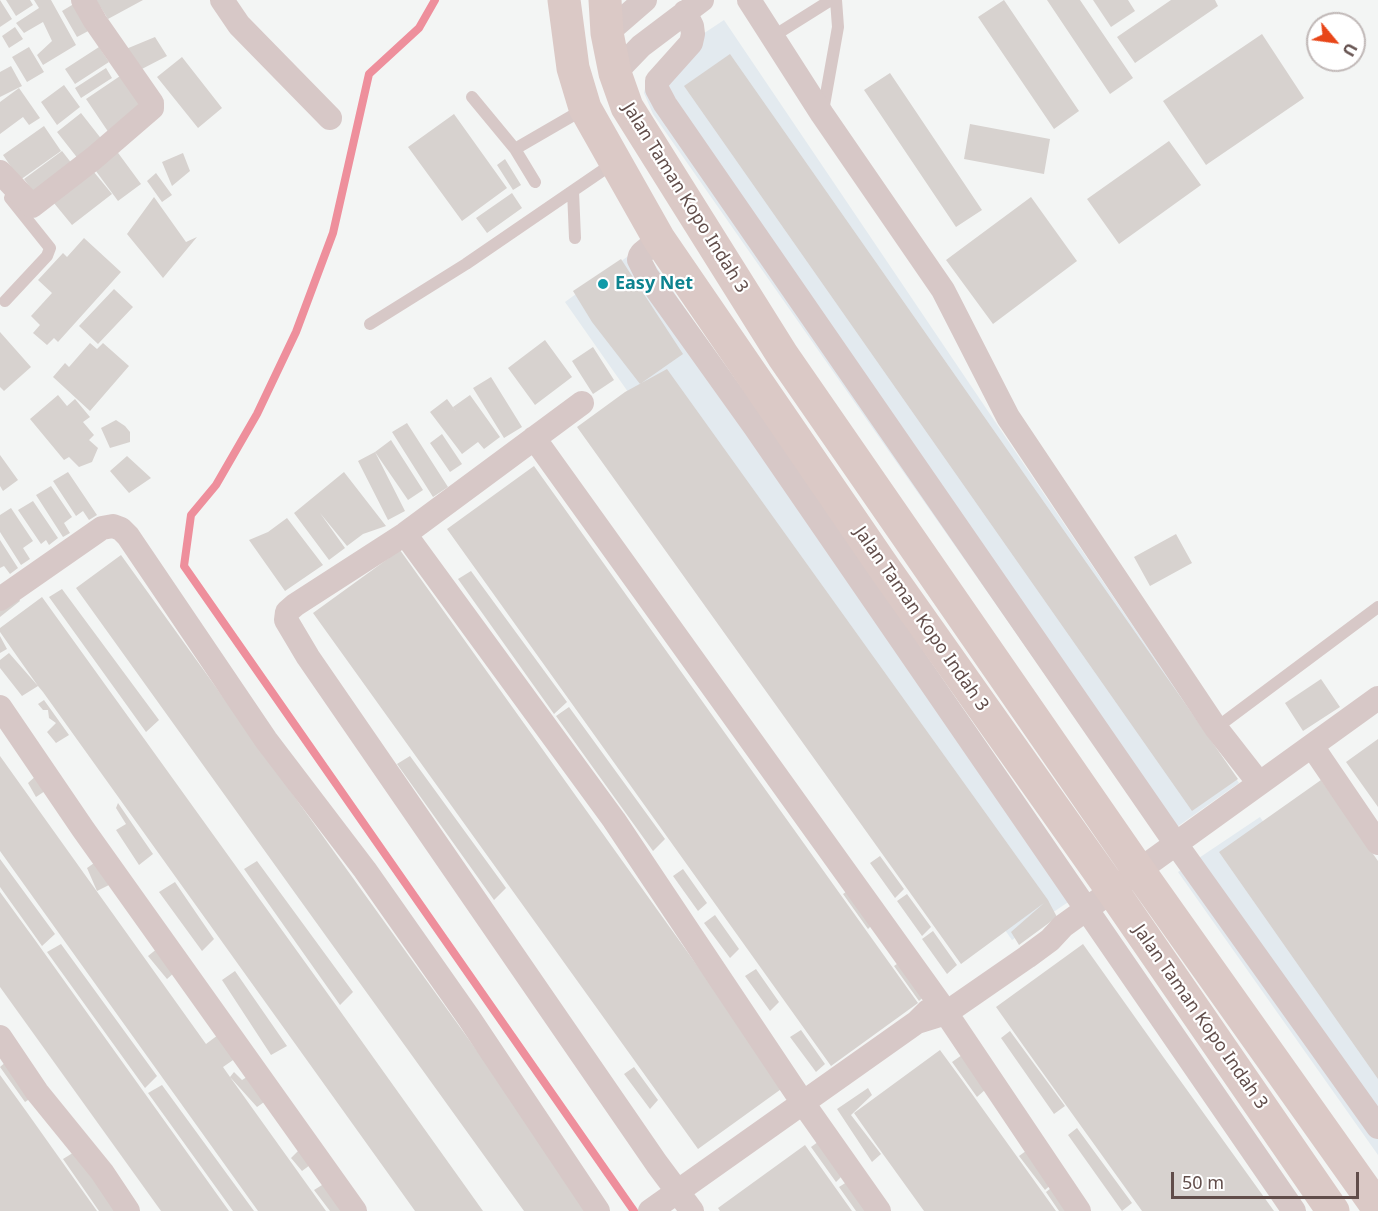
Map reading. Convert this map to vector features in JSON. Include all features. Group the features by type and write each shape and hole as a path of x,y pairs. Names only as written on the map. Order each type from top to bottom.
{"main road":[{"name":"Jalan Taman Kopo Indah 3","path":"564,0 573,68 585,108 659,239 755,377 874,576 1112,890 1333,1211"},
{"name":"Jalan Taman Kopo Indah 3","path":"605,0 607,33 615,73 627,107 783,356 1139,871 1378,1208"},
{"path":"755,377 783,356"}],"street":[{"path":"0,172 32,206 94,158 152,108 152,103 83,0"},
{"path":"222,0 239,25 330,118"},
{"path":"607,33 645,0"},
{"path":"749,0 822,114 943,290 1008,417 1216,728 1259,783"},
{"path":"615,73 640,46 694,6"},
{"path":"694,6 691,43 657,81 657,89 664,104 1176,844 1378,1127"},
{"path":"659,239 642,252 640,264 874,576 1085,909 1294,1211"},
{"path":"582,403 405,534 295,605 287,612 286,620 308,657 657,1164 665,1200"},
{"path":"534,438 942,1007 1079,1211"},
{"path":"0,599 102,528 113,526 121,529 266,740 365,870 469,1018 598,1211"},
{"path":"405,534 614,820 803,1103 879,1211"},
{"path":"665,1200 917,1022 942,1007 1045,930 1063,926 1378,698"},
{"path":"0,707 97,848 355,1211"},
{"path":"1312,746 1378,843"},
{"path":"0,1037 37,1092 102,1172 128,1211"},
{"path":"665,1200 692,1211"}],"lane":[{"path":"772,37 831,0"},
{"path":"822,114 838,27 836,0"},
{"path":"472,98 515,148 535,182"},
{"path":"515,148 585,108"},
{"path":"370,324 466,264 616,161"},
{"path":"0,186 50,248 47,256 5,301"},
{"path":"573,191 575,238"},
{"path":"1216,728 1378,607"}],"shaded area":[{"path":"724,20 1239,783 1160,839 653,114 644,93 648,76 659,63"},
{"path":"642,246 1086,890 1012,940 565,302"},
{"path":"1260,817 1378,986 1378,1155 1178,872"}],"building":[{"path":"0,0 12,19 0,27"},
{"path":"6,0 30,0 33,5 16,16"},
{"path":"34,0 51,0 76,45 43,65 37,55 52,41 43,22 24,33 16,23 39,8"},
{"path":"96,0 143,0 108,19"},
{"path":"1004,0 1079,111 1054,129 978,17"},
{"path":"1047,0 1080,0 1133,78 1110,94"},
{"path":"1093,0 1128,0 1135,11 1111,27"},
{"path":"1171,0 1215,0 1218,6 1135,63 1117,37"},
{"path":"77,2 92,29 77,37 62,11"},
{"path":"15,27 23,39 9,48 2,36"},
{"path":"1262,34 1304,98 1206,165 1163,101"},
{"path":"155,37 167,56 138,71 126,49"},
{"path":"29,47 44,72 27,82 12,57"},
{"path":"99,47 109,62 75,84 65,69"},
{"path":"730,54 1238,779 1192,811 684,86"},
{"path":"182,57 222,108 198,128 157,77"},
{"path":"11,66 22,86 0,97 0,72"},
{"path":"106,68 112,78 81,98 75,88"},
{"path":"126,72 149,106 109,133 86,99"},
{"path":"890,73 982,210 956,227 864,90"},
{"path":"64,85 80,107 57,125 41,102"},
{"path":"19,88 40,118 29,125 23,117 0,134 0,102"},
{"path":"81,113 103,141 79,160 57,132"},
{"path":"454,114 507,188 462,221 408,147"},
{"path":"970,124 1050,139 1044,174 964,159"},
{"path":"44,126 61,151 20,180 3,155"},
{"path":"1169,141 1201,185 1119,244 1087,199"},
{"path":"113,146 141,184 118,201 90,163"},
{"path":"62,151 76,169 38,198 24,179"},
{"path":"183,153 190,171 172,186 162,162"},
{"path":"505,159 521,185 513,190 497,165"},
{"path":"89,166 112,194 72,225 49,197"},
{"path":"156,173 172,195 162,202 147,181"},
{"path":"512,193 522,208 487,233 476,218"},
{"path":"154,197 186,242 197,237 163,278 127,234"},
{"path":"1031,197 1077,261 993,324 946,260"},
{"path":"84,238 121,272 58,342 54,338 47,345 33,333 40,325 31,316 52,293 38,280 63,253 67,257"},
{"path":"621,259 683,354 640,384 592,322 573,291"},
{"path":"114,289 133,307 98,344 79,326"},
{"path":"0,332 31,367 4,391 0,387"},
{"path":"545,340 572,377 535,405 508,368"},
{"path":"90,343 97,349 103,343 129,366 90,411 53,377 65,363 69,367"},
{"path":"593,347 614,380 593,394 572,361"},
{"path":"667,369 1048,900 1057,917 1019,945 1011,932 1044,903 961,964 577,427 625,392"},
{"path":"491,377 522,427 504,438 473,388"},
{"path":"58,395 67,406 75,399 90,417 83,422 94,435 89,440 98,448 92,462 79,467 69,457 64,460 30,419"},
{"path":"470,395 500,437 484,449 478,442 462,454 430,412 447,399 458,414 453,407"},
{"path":"116,420 130,432 130,442 110,448 101,428"},
{"path":"407,423 448,487 433,497 392,432"},
{"path":"442,434 462,464 450,472 430,443"},
{"path":"391,440 423,490 408,500 375,452"},
{"path":"375,452 405,511 388,520 358,461"},
{"path":"0,455 18,480 3,491 0,486"},
{"path":"127,456 151,478 129,493 110,471"},
{"path":"534,466 918,1003 831,1066 447,529"},
{"path":"68,472 97,515 89,520 83,511 76,516 53,481"},
{"path":"344,472 386,526 363,534 347,546 320,513 345,548 329,560 294,513"},
{"path":"51,486 72,517 64,523 70,533 63,537 36,495"},
{"path":"33,501 58,538 49,545 46,540 41,544 18,510"},
{"path":"11,508 33,541 23,548 30,559 21,565 0,532 0,515"},
{"path":"287,518 323,565 285,591 249,540 268,532"},
{"path":"1176,534 1192,563 1150,586 1134,557"},
{"path":"0,540 18,568 10,574 4,566 0,568"},
{"path":"400,550 784,1087 698,1149 313,613"},
{"path":"121,555 592,1211 524,1211 300,900 76,588"},
{"path":"471,571 567,702 554,714 458,579"},
{"path":"62,589 159,720 146,732 49,597"},
{"path":"17,595 20,601 0,617 0,605"},
{"path":"42,597 483,1211 415,1211 0,632 0,628"},
{"path":"0,636 7,649 0,653"},
{"path":"9,653 38,686 22,696 0,668 0,660"},
{"path":"1321,679 1340,707 1303,731 1285,703"},
{"path":"44,700 69,735 56,743 47,732 56,723 49,718 48,710 43,710 38,704"},
{"path":"569,707 665,839 653,851 556,716"},
{"path":"1378,739 1378,807 1346,762"},
{"path":"0,756 206,1044 218,1035 236,1058 223,1067 326,1211 258,1211 0,851"},
{"path":"410,756 506,888 494,900 397,764"},
{"path":"38,774 48,789 36,797 28,783"},
{"path":"1321,780 1378,861 1378,1079 1219,852"},
{"path":"118,803 153,854 139,865 116,830 126,824 116,808"},
{"path":"880,856 904,889 895,898 870,863"},
{"path":"0,859 55,934 42,946 0,887"},
{"path":"97,861 113,883 97,891 87,868"},
{"path":"257,861 353,992 340,1005 244,869"},
{"path":"683,869 707,903 698,911 673,876"},
{"path":"175,882 214,939 202,951 159,892"},
{"path":"853,887 877,920 868,929 843,894"},
{"path":"0,892 229,1211 161,1211 0,987"},
{"path":"907,894 931,927 922,936 897,901"},
{"path":"715,915 739,949 730,958 704,923"},
{"path":"933,931 957,965 947,974 922,939"},
{"path":"61,944 157,1076 145,1088 47,952"},
{"path":"1083,944 1274,1211 1142,1211 1035,1062 996,1007"},
{"path":"158,948 175,972 167,979 148,956"},
{"path":"904,959 928,993 919,1001 894,966"},
{"path":"756,969 779,1002 770,1011 745,976"},
{"path":"235,971 287,1046 271,1055 222,980"},
{"path":"801,1030 825,1064 816,1072 790,1037"},
{"path":"1010,1031 1065,1106 1054,1114 1001,1038"},
{"path":"940,1050 1056,1211 924,1211 875,1143 854,1113"},
{"path":"962,1055 986,1089 977,1097 952,1062"},
{"path":"8,1060 34,1096 25,1102 0,1067"},
{"path":"634,1067 658,1100 650,1109 624,1074"},
{"path":"234,1072 242,1080 250,1075 270,1098 257,1107 230,1077"},
{"path":"0,1075 26,1111 97,1211 0,1211"},
{"path":"162,1085 254,1211 233,1211 148,1093"},
{"path":"868,1088 872,1095 851,1115 881,1154 872,1162 837,1109"},
{"path":"1077,1128 1132,1203 1122,1211 1068,1135"},
{"path":"822,1139 845,1173 836,1182 811,1147"},
{"path":"805,1145 852,1211 720,1211 718,1208"},
{"path":"302,1147 314,1162 302,1171 291,1158"},
{"path":"1030,1148 1054,1182 1045,1190 1019,1156"},
{"path":"76,1151 118,1211 99,1211 63,1159"},
{"path":"850,1180 872,1211 856,1211 839,1187"},
{"path":"327,1182 349,1211 330,1211 314,1190"},
{"path":"1056,1184 1074,1211 1059,1211 1046,1192"}],"waterway":[{"path":"435,0 419,28 369,74 333,233 296,332 257,414 216,485 191,515 184,566 634,1211"}],"place":[{"name":"Easy Net","path":"603,284"}]}
